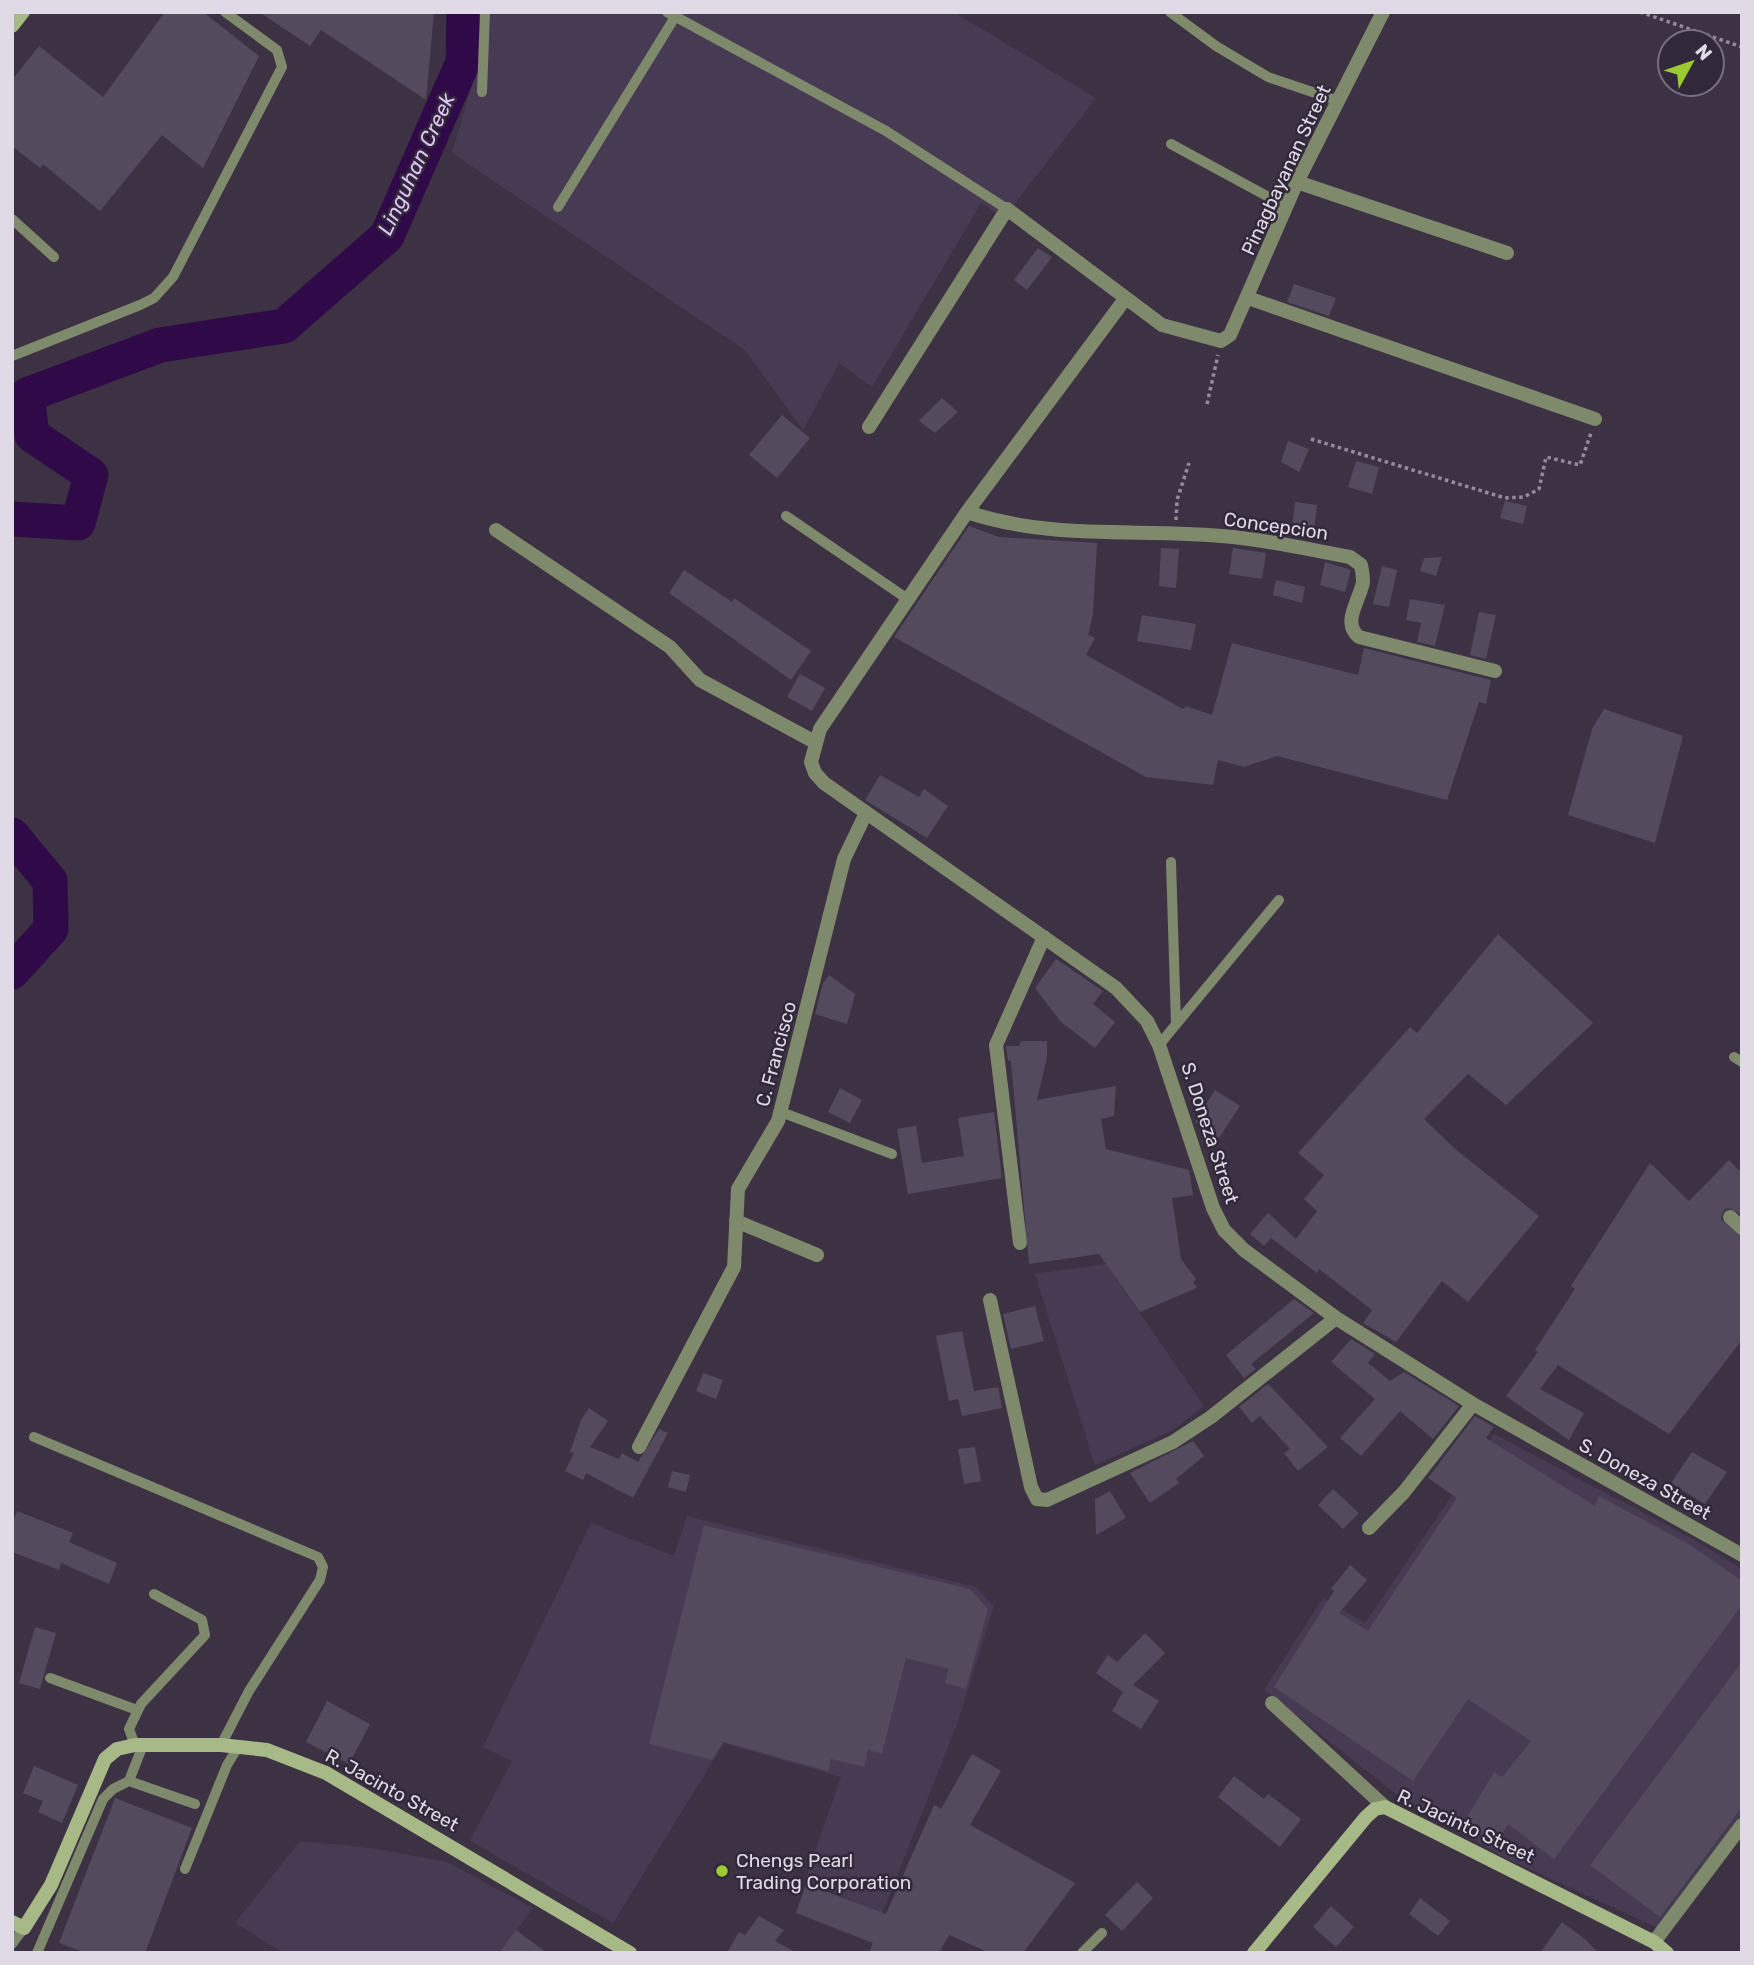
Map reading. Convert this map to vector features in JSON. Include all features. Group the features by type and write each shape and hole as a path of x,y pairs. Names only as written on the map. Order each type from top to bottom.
{"street":[{"path":"12,26 23,12"},
{"name":"Pinagbayanan Street","path":"1221,341 1237,325 1297,182 1383,12"},
{"path":"1297,182 1507,253"},
{"path":"869,427 1007,209 1161,325 1221,341"},
{"path":"1248,298 1595,419"},
{"path":"496,530 670,647 700,680 815,742 820,729 967,512 1125,299"},
{"name":"Concepcion","path":"967,512 1003,524 1104,534 1233,537 1350,557 1361,565 1363,581 1350,624 1353,632 1359,636 1494,671"},
{"name":"S. Doneza Street","path":"815,742 811,762 815,774 866,813 1116,988 1147,1021 1159,1045 1213,1208 1224,1230 1244,1250 1336,1318 1473,1404 1742,1555"},
{"name":"C. Francisco","path":"639,1447 728,1282 737,1247 738,1189 780,1112 844,859 866,813"},
{"path":"1020,1243 996,1045 1044,937"},
{"path":"1730,1217 1742,1228"},
{"path":"736,1222 817,1255"},
{"path":"990,1300 1031,1488 1037,1499 1047,1500 1173,1442 1211,1417 1336,1318"},
{"path":"1369,1528 1419,1474 1473,1404"},
{"path":"1272,1703 1385,1807"},
{"name":"R. Jacinto Street","path":"18,1925 51,1885 105,1759 117,1749 139,1745 221,1745 267,1750 326,1773 630,1953"},
{"name":"R. Jacinto Street","path":"1254,1953 1366,1817 1375,1809 1385,1807 1654,1942 1667,1953"},
{"path":"1654,1942 1742,1825"}],"lane":[{"path":"12,356 147,301 165,289 173,277 282,67 277,50 225,12"},
{"path":"482,92 485,12"},
{"path":"1170,12 1216,46 1268,77 1339,101"},
{"path":"558,207 671,14 886,131 1007,209"},
{"path":"1171,144 1287,207"},
{"path":"12,219 54,257"},
{"path":"786,516 909,600"},
{"path":"1171,862 1176,1024"},
{"path":"1159,1045 1279,900"},
{"path":"780,1112 892,1154"},
{"path":"34,1437 318,1557 323,1567 320,1580 250,1691 221,1745"},
{"path":"129,1781 139,1745 129,1730 137,1710 205,1635 202,1620 154,1594"},
{"path":"50,1678 137,1710"},
{"path":"185,1869 227,1765 238,1747"},
{"path":"37,1953 103,1799 113,1788 129,1781 195,1804"},
{"path":"12,1944 18,1925"},
{"path":"1082,1953 1102,1933"}],"path":[{"path":"1640,12 1742,47"},
{"path":"1207,404 1221,341"},
{"path":"1311,439 1505,498 1524,497 1539,489 1546,457 1580,465 1595,419"},
{"path":"1176,536 1177,500 1189,463"}],"shaded area":[{"path":"479,12 954,12 1096,98 1004,218 981,203 872,387 839,363 803,430 745,350 452,153 477,67"},
{"path":"1106,1264 1204,1406 1173,1430 1095,1465 1035,1274"},
{"path":"1494,1434 1691,1538 1742,1569 1742,1816 1658,1928 1499,1855 1396,1794 1264,1690 1323,1598 1365,1623"},
{"path":"687,1516 976,1587 994,1606 957,1724 882,1914 805,1880 841,1777 724,1743 613,1923 470,1841 512,1761 483,1747 591,1523 674,1556"},
{"path":"300,1841 371,1848 447,1862 533,1908 500,1953 284,1953 235,1923"}],"building":[{"path":"165,12 203,12 259,56 203,168 162,135 100,211 43,164 40,168 12,146 12,80 39,46 103,97"},
{"path":"259,12 434,12 426,100 321,30 310,46"},
{"path":"1038,248 1052,257 1027,290 1014,280"},
{"path":"1294,284 1336,298 1329,316 1287,302"},
{"path":"942,398 958,412 935,433 919,421"},
{"path":"782,415 810,438 777,478 749,455"},
{"path":"1288,441 1309,449 1299,472 1281,462"},
{"path":"1356,461 1379,467 1372,494 1348,487"},
{"path":"1505,501 1527,506 1523,524 1500,518"},
{"path":"1295,502 1317,505 1314,531 1292,528"},
{"path":"969,526 999,537 1097,543 1093,615 1088,635 1095,638 1086,655 1183,709 1186,706 1212,715 1232,643 1358,675 1364,648 1491,680 1486,704 1479,702 1447,800 1277,756 1244,767 1218,760 1213,785 1146,777 894,637"},
{"path":"1161,548 1179,549 1176,588 1159,586"},
{"path":"1233,548 1266,553 1262,579 1229,574"},
{"path":"1442,557 1436,576 1420,571 1424,558"},
{"path":"1325,562 1351,570 1345,592 1320,585"},
{"path":"1382,566 1397,570 1389,607 1373,604"},
{"path":"684,570 732,602 734,598 811,651 791,680 669,593"},
{"path":"1276,580 1305,587 1302,603 1273,595"},
{"path":"1410,599 1445,605 1435,646 1417,642 1421,623 1406,620"},
{"path":"1479,612 1496,615 1486,659 1470,655"},
{"path":"1142,615 1196,624 1191,650 1137,641"},
{"path":"800,674 825,688 812,711 787,697"},
{"path":"1604,709 1683,736 1655,843 1568,815 1592,729"},
{"path":"880,775 919,797 924,789 948,806 927,838 865,800"},
{"path":"1498,934 1593,1023 1506,1105 1468,1074 1424,1119 1454,1148 1539,1216 1468,1302 1442,1281 1396,1342 1363,1323 1372,1310 1319,1269 1317,1273 1271,1238 1264,1246 1250,1234 1268,1213 1296,1239 1317,1211 1304,1199 1324,1175 1298,1153 1410,1027 1417,1033"},
{"path":"1056,959 1103,991 1093,1004 1115,1022 1095,1048 1061,1022 1035,988"},
{"path":"829,975 855,994 847,1024 815,1014 823,983"},
{"path":"1021,1041 1047,1041 1047,1057 1037,1100 1116,1086 1114,1116 1101,1119 1106,1149 1189,1170 1193,1195 1172,1198 1181,1259 1196,1279 1193,1282 1197,1288 1140,1312 1099,1254 1029,1264 1011,1061 1008,1061 1006,1046 1019,1046"},
{"path":"840,1088 862,1100 850,1123 828,1112"},
{"path":"1215,1090 1240,1106 1219,1138 1195,1122"},
{"path":"994,1112 1002,1178 908,1194 897,1129 916,1126 922,1163 964,1156 958,1118"},
{"path":"1729,1160 1742,1173 1742,1215 1728,1208 1723,1211 1721,1219 1742,1237 1742,1340 1669,1434 1558,1365 1540,1389 1584,1413 1569,1440 1506,1396 1538,1352 1535,1350 1575,1289 1571,1286 1650,1163 1689,1201"},
{"path":"1294,1299 1314,1313 1251,1364 1256,1369 1244,1378 1226,1355"},
{"path":"1035,1306 1044,1341 1011,1349 1003,1314"},
{"path":"962,1331 974,1391 998,1387 1002,1408 962,1416 958,1399 949,1401 936,1336"},
{"path":"1351,1339 1375,1354 1368,1363 1390,1381 1404,1372 1459,1406 1433,1439 1400,1411 1361,1456 1340,1438 1375,1399 1331,1362"},
{"path":"703,1373 723,1380 716,1399 696,1391"},
{"path":"1268,1384 1328,1447 1298,1471 1284,1453 1290,1449 1260,1416 1252,1423 1239,1407"},
{"path":"589,1408 608,1421 590,1447 619,1459 622,1453 638,1462 659,1429 668,1433 633,1498 586,1473 583,1480 565,1471 574,1453 570,1452 581,1420"},
{"path":"1475,1416 1494,1427 1486,1438 1595,1506 1599,1496 1690,1545 1742,1581 1742,1605 1554,1859 1508,1824 1496,1844 1463,1824 1494,1772 1502,1777 1531,1741 1468,1699 1413,1781 1274,1687 1334,1591 1331,1589 1350,1565 1367,1580 1339,1613 1368,1631 1457,1498 1428,1478"},
{"path":"1193,1441 1204,1456 1176,1479 1179,1483 1150,1503 1130,1473"},
{"path":"975,1447 981,1481 964,1484 958,1449"},
{"path":"1692,1452 1727,1472 1705,1504 1671,1483"},
{"path":"672,1471 690,1475 686,1492 668,1487"},
{"path":"1333,1489 1359,1513 1343,1529 1318,1505"},
{"path":"1110,1491 1126,1518 1096,1535 1095,1499"},
{"path":"17,1511 73,1533 69,1542 117,1563 109,1584 61,1563 59,1570 12,1552 12,1524"},
{"path":"704,1525 970,1589 988,1609 966,1689 945,1683 949,1669 906,1658 882,1754 868,1750 864,1767 831,1759 828,1771 723,1742 712,1760 649,1744"},
{"path":"35,1627 56,1633 40,1689 19,1683"},
{"path":"1145,1633 1165,1653 1133,1685 1159,1701 1141,1729 1112,1711 1123,1692 1096,1673 1108,1655 1117,1662"},
{"path":"1742,1662 1742,1807 1660,1917 1590,1865"},
{"path":"327,1701 370,1724 349,1764 306,1742"},
{"path":"972,1754 1001,1771 970,1825 1075,1883 1023,1953 990,1953 949,1935 939,1953 869,1953 873,1943 796,1913 806,1884 886,1914 934,1805 941,1809"},
{"path":"34,1766 78,1785 62,1823 38,1812 43,1801 23,1793"},
{"path":"1234,1776 1264,1799 1268,1794 1301,1819 1280,1847 1218,1797"},
{"path":"115,1798 192,1828 145,1953 86,1953 59,1943"},
{"path":"1137,1882 1153,1898 1122,1931 1105,1915"},
{"path":"1420,1898 1450,1921 1438,1936 1409,1914"},
{"path":"1331,1906 1354,1927 1336,1947 1313,1927"},
{"path":"759,1916 784,1930 775,1941 797,1953 727,1953 739,1932 745,1935"},
{"path":"1562,1922 1586,1940 1599,1953 1540,1953"},
{"path":"516,1930 547,1953 499,1953"}],"waterway":[{"name":"Linguhan Creek","path":"12,519 78,523 91,475 32,435 27,395 160,345 284,326 387,236 463,62 464,12"},
{"path":"12,835 50,881 51,929 12,972"}],"place":[{"name":"Chengs Pearl Trading Corporation","path":"722,1871"}]}
